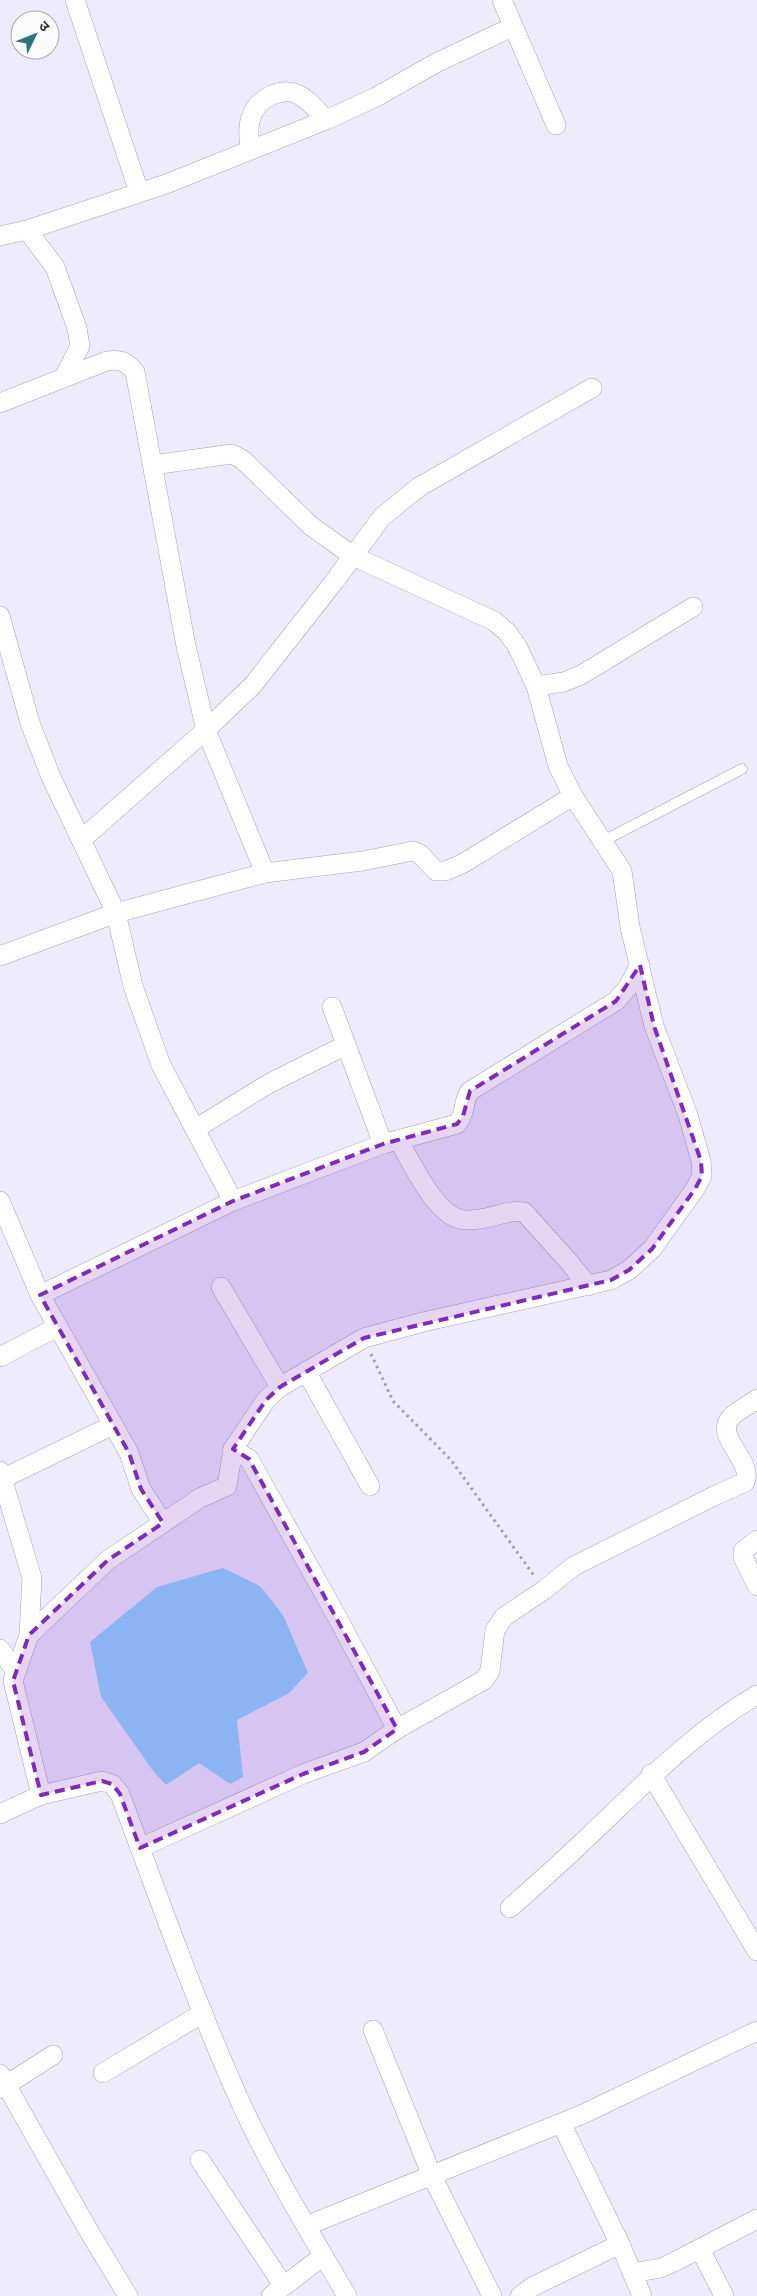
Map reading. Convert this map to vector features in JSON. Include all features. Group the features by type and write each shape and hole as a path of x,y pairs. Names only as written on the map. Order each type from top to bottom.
{"street":[{"path":"75,0 139,192"},
{"path":"502,0 556,126"},
{"path":"0,236 26,230 166,184 326,120 376,97 436,63 512,26"},
{"path":"250,150 249,126 252,114 267,98 278,93 298,94 308,101 326,120"},
{"path":"26,230 55,267 77,328 80,346 64,377"},
{"path":"0,403 107,361 120,360 128,364 135,372 186,646 206,730 265,873"},
{"path":"81,840 206,730 253,685 382,517 419,487 592,388"},
{"path":"29,1635 108,1560 200,1498 227,1486 233,1449 266,1400 280,1387 364,1338 423,1322 611,1280 629,1270 652,1249 695,1189 702,1176 701,1161 688,1116 654,1026 630,926 622,871 573,796 558,766 536,686 517,646 507,632 494,621 353,556 311,526 243,460 232,454 153,465"},
{"path":"536,686 564,682 581,675 693,607"},
{"path":"0,616 30,723 51,777 116,913 133,986 161,1065 233,1201"},
{"path":"0,956 116,913 265,873 362,861 413,851 420,854 436,871 445,871 462,864 573,796"},
{"path":"40,1295 233,1201 391,1142 457,1124 463,1116 465,1098 470,1091 616,1001 628,987 640,965"},
{"path":"332,1007 346,1045 391,1142 435,1200 458,1219 482,1219 517,1211 524,1212 552,1242 588,1286"},
{"path":"195,1129 270,1083 346,1045"},
{"path":"0,1200 40,1295 129,1452 141,1489 163,1523"},
{"path":"221,1287 280,1387"},
{"path":"0,1356 57,1327"},
{"path":"306,1371 370,1486"},
{"path":"140,1848 303,1774 364,1752 397,1729 484,1680 490,1671 495,1630 499,1623 574,1566 745,1482 747,1477 746,1468 726,1432 726,1425 731,1417 757,1399"},
{"path":"41,1795 13,1681 29,1635 32,1578 1,1476 113,1425"},
{"path":"233,1449 248,1459 336,1615 397,1729"},
{"path":"757,1540 743,1551 743,1557 757,1586"},
{"path":"0,1649 16,1672"},
{"path":"510,1908 588,1837 652,1774 731,1710 757,1695"},
{"path":"652,1774 757,1951"},
{"path":"0,1814 41,1795 102,1781 112,1784 120,1794 203,2013 239,2099 283,2187 347,2296"},
{"path":"103,2073 203,2013"},
{"path":"373,2030 432,2176 492,2296"},
{"path":"306,2226 561,2123 757,2031"},
{"path":"52,2055 2,2083 128,2296"},
{"path":"561,2123 620,2244 642,2296"},
{"path":"200,2160 277,2290 323,2256"},
{"path":"632,2273 661,2268 757,2219"},
{"path":"520,2296 532,2287 620,2244"},
{"path":"700,2249 724,2296"}],"lane":[{"path":"602,841 742,769"}],"path":[{"path":"364,1338 393,1401 451,1460 544,1590"}],"highlighted area":[{"path":"640,965 654,1026 701,1161 702,1176 695,1189 652,1249 629,1270 611,1280 364,1338 280,1387 266,1400 233,1449 249,1459 397,1729 364,1752 303,1774 140,1848 120,1794 112,1784 102,1781 41,1795 13,1681 29,1635 108,1560 163,1523 141,1489 129,1453 40,1295 233,1201 383,1144 457,1124 463,1116 470,1091 616,1001"}],"water":[{"path":"223,1568 260,1586 283,1615 308,1673 289,1693 237,1720 243,1777 230,1784 199,1763 166,1785 154,1772 101,1697 90,1642 157,1587"}]}
